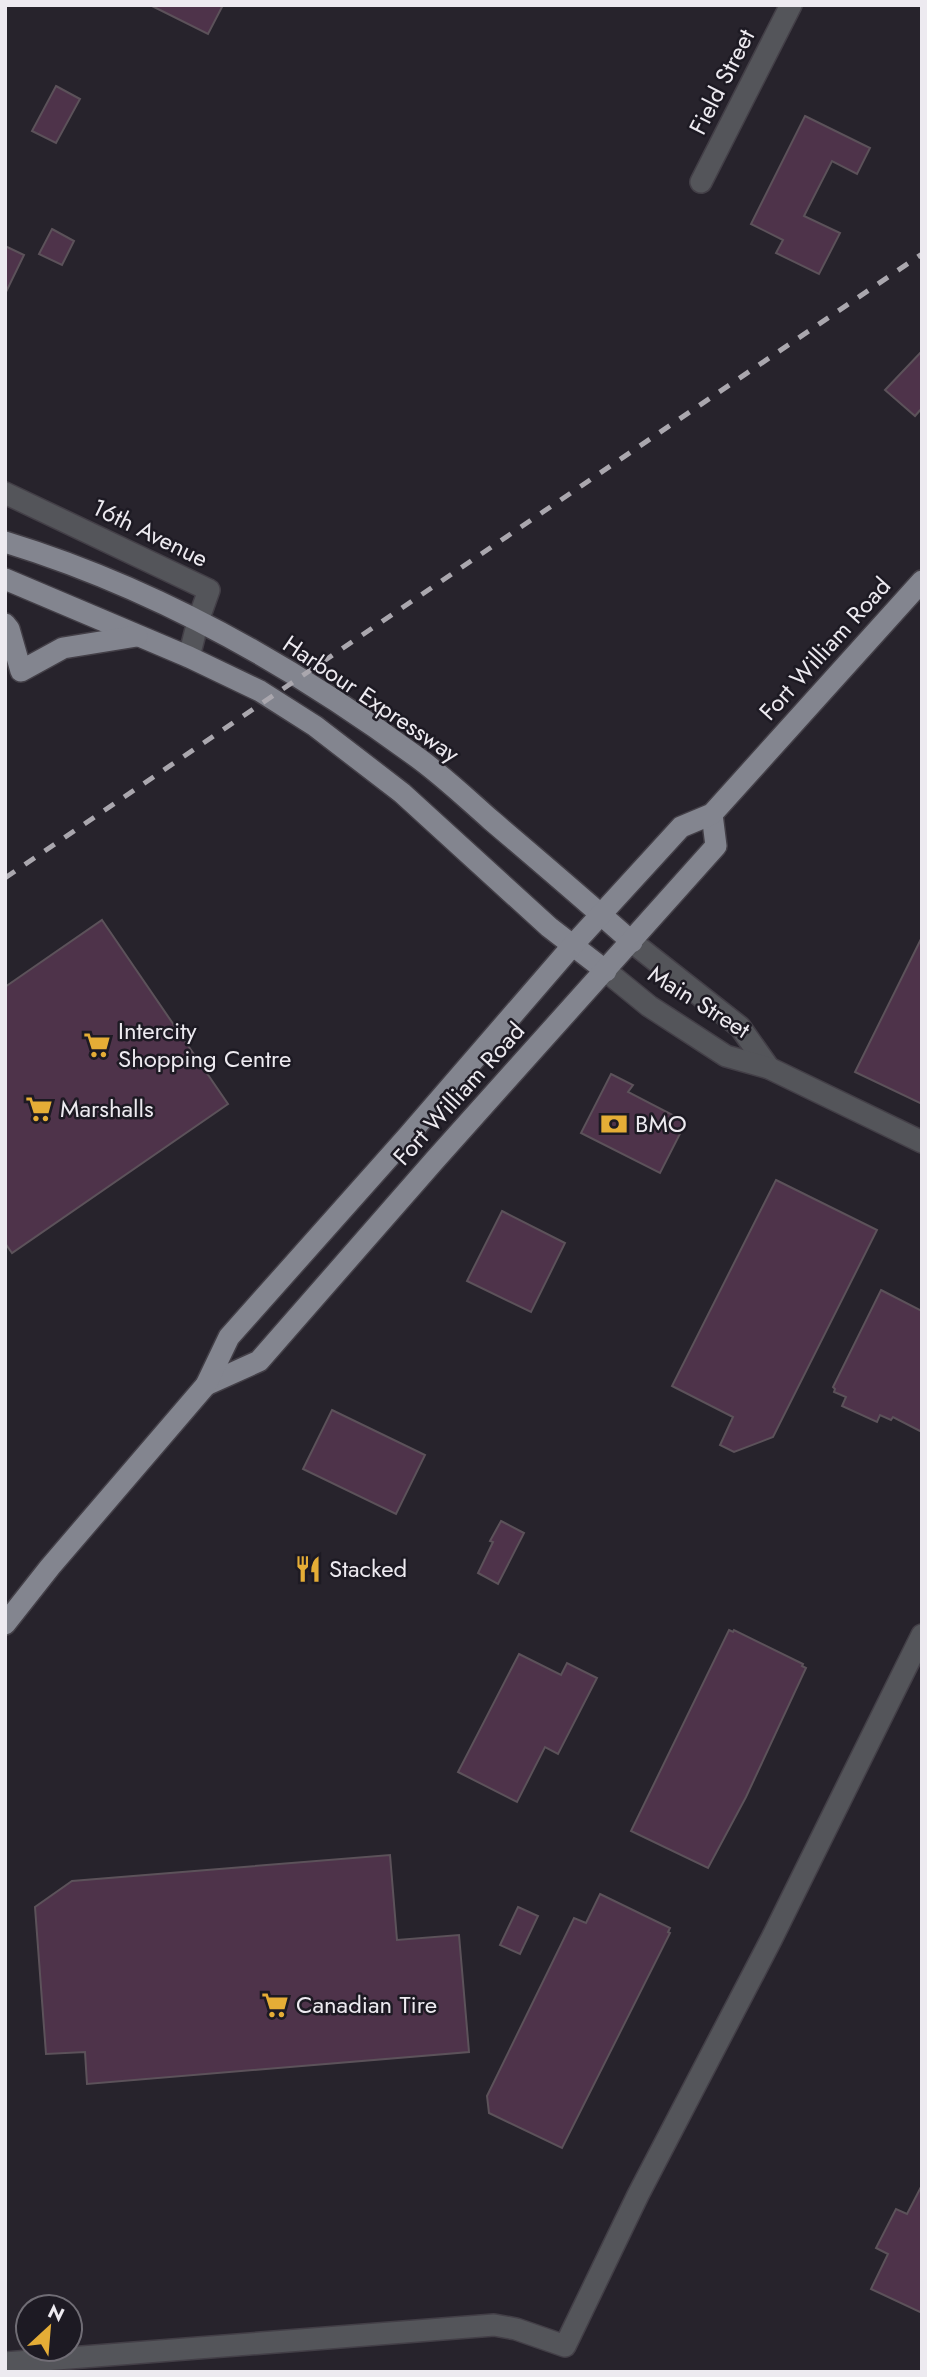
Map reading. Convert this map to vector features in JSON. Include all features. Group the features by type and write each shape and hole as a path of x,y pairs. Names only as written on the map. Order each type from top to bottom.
{"main road":[{"name":"Harbour Expressway","path":"5,542 81,568 198,621 301,678 416,756 632,942"},
{"path":"5,579 189,657 260,691 315,726 402,793 549,927 606,971"},
{"name":"Fort William Road","path":"5,1624 50,1567 206,1385 229,1337 573,945 681,827 712,814 922,581"},
{"path":"5,624 9,629 21,671 63,648 139,636"},
{"name":"Fort William Road","path":"206,1385 258,1361 632,942 716,846 712,814"}],"street":[{"name":"Field Street","path":"701,182 791,5"},
{"name":"16th Avenue","path":"5,493 209,590 189,657"},
{"name":"Main Street","path":"632,942 740,1027 769,1068"},
{"name":"Main Street","path":"606,971 649,1006 726,1056 769,1068 922,1142"},
{"path":"5,2363 494,2325 516,2329 565,2347 638,2195 772,1938 922,1635"}],"building":[{"path":"150,5 223,5 208,34"},
{"path":"56,86 80,99 56,143 32,131"},
{"path":"805,116 870,148 857,174 832,161 804,216 840,233 819,274 776,253 783,240 751,224"},
{"path":"52,229 74,241 62,265 39,254"},
{"path":"5,246 24,255 5,294"},
{"path":"922,351 922,408 915,416 885,390"},
{"name":"Intercity Shopping Centre","path":"102,920 228,1104 12,1253 5,1243 5,987"},
{"path":"922,937 922,1104 855,1072"},
{"path":"611,1074 633,1085 628,1092 686,1122 660,1173 581,1133"},
{"path":"776,1180 877,1230 773,1437 734,1452 720,1445 733,1417 672,1386"},
{"path":"502,1211 565,1243 531,1312 467,1281"},
{"path":"881,1290 922,1311 922,1432 893,1417 891,1420 880,1415 877,1422 842,1406 846,1397 834,1392 833,1387"},
{"path":"332,1410 425,1455 396,1514 303,1469"},
{"path":"501,1521 524,1533 498,1584 478,1573"},
{"path":"729,1630 803,1664 806,1668 746,1797 708,1868 631,1831"},
{"path":"519,1654 561,1675 567,1663 597,1678 558,1754 545,1747 517,1802 458,1772"},
{"path":"390,1855 397,1940 459,1935 469,2052 87,2084 85,2052 46,2054 35,1907 72,1881"},
{"path":"600,1894 670,1928 670,1933 562,2148 489,2113 487,2096 574,1918 586,1923"},
{"path":"518,1907 538,1916 520,1954 500,1945"},
{"path":"922,2185 922,2313 871,2289 888,2254 876,2248 896,2209 907,2214"}],"railway":[{"path":"5,878 922,254"}],"place":[{"name":"Intercity Shopping Centre","path":"97,1045"},
{"name":"Marshalls","path":"39,1109"},
{"name":"BMO","path":"614,1124"},
{"name":"Stacked","path":"308,1569"},
{"name":"Canadian Tire","path":"275,2005"}]}
